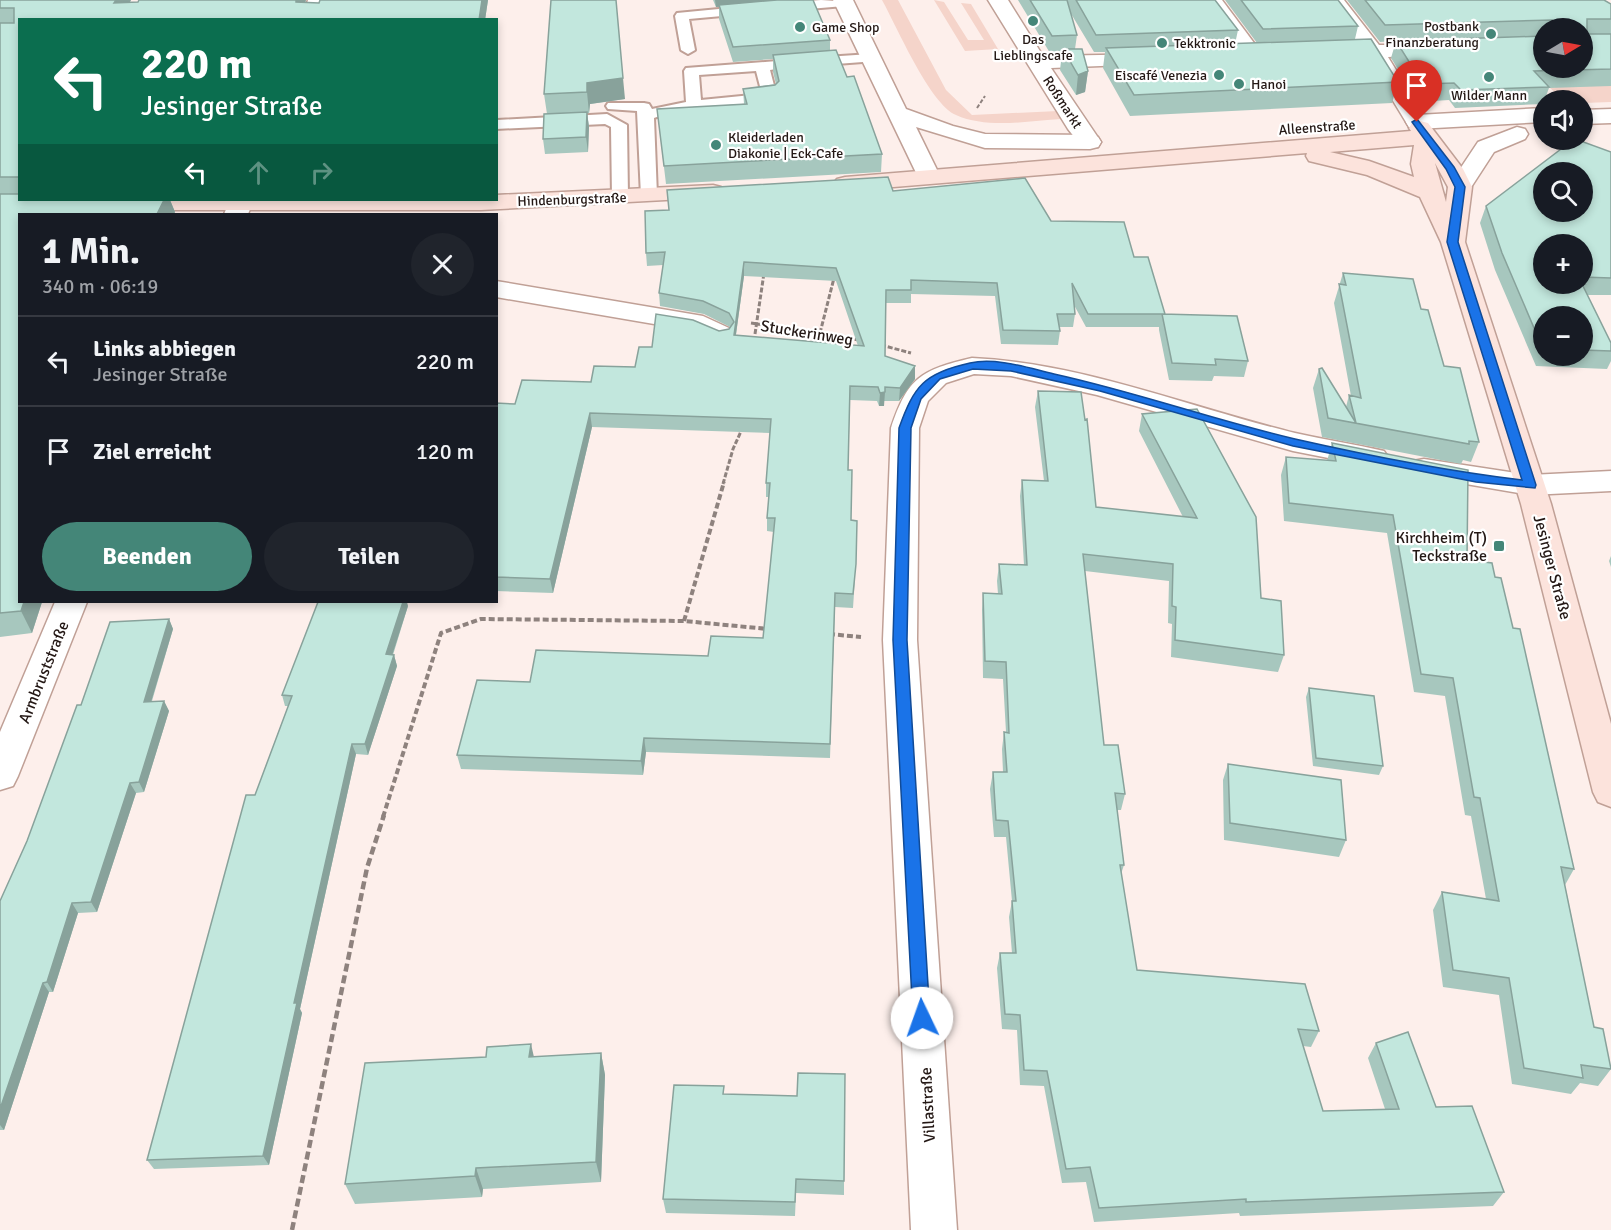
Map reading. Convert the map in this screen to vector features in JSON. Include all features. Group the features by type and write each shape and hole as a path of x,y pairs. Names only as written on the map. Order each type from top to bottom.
{"main road":[{"name":"Alleenstraße","path":"1137,139 1421,130"},
{"name":"Alleenstraße","path":"928,176 1286,150 1421,130"},
{"path":"1421,130 1451,169 1460,187"},
{"name":"Jesinger Straße","path":"1421,130 1423,164 1430,193 1453,242 1530,485 1611,792"},
{"path":"825,185 928,176 1090,142 1113,140"},
{"name":"Alleenstraße","path":"1286,150 1358,163 1396,176 1430,193"},
{"name":"Jesinger Straße","path":"1453,242 1460,187"},
{"name":"Hindenburgstraße","path":"498,200 649,196 737,190"},
{"name":"Hindenburgstraße","path":"108,204 239,206 466,201"}],"street":[{"path":"313,18 318,0"},
{"name":"Roßmarkt","path":"998,0 1076,124 1090,142"},
{"path":"1212,0 1263,54 1229,56"},
{"path":"1334,0 1374,52 1404,98 1421,130"},
{"path":"844,1 928,176"},
{"path":"1317,53 1458,48"},
{"path":"1037,63 1169,58"},
{"path":"898,113 985,141 1090,142"},
{"name":"Alleenstraße","path":"1421,130 1533,116"},
{"path":"1593,117 1611,116"},
{"name":"Alleenstraße","path":"1421,130 1517,134 1533,132"},
{"name":"Jesinger Straße","path":"1460,187 1486,147 1517,134"},
{"path":"498,289 711,329"},
{"name":"Villastraße","path":"934,1230 900,640 905,428 915,398 936,377 972,366 1011,368 1103,388 1293,442 1476,478 1530,485 1611,481"},
{"name":"Armbruststraße","path":"0,776 71,603"}],"lane":[{"path":"688,50 682,16 844,1"},
{"path":"672,6 746,2 761,9"},
{"path":"694,105 691,71 871,58"},
{"path":"646,116 665,109 770,97 762,66"},
{"path":"613,106 644,106 649,196"},
{"path":"498,125 607,119 619,125 620,197"}],"path":[{"path":"758,323 765,267"},
{"path":"820,333 837,267"},
{"name":"Stuckerinweg","path":"711,329 758,323 867,342"},
{"path":"878,344 909,351 936,377"},
{"path":"684,621 734,449 747,419"},
{"path":"292,1230 368,868 441,633 481,619 684,621 775,629"},
{"path":"820,633 900,640"}],"shaded area":[{"path":"882,0 898,0 946,90 972,115 1058,111 1061,119 994,123 956,115 946,108 925,81"},
{"path":"934,0 944,2 968,40 984,40 961,3 971,4 998,49 965,51"},
{"path":"1611,84 1611,102 1593,103 1593,90 1552,90 1548,86"}],"building":[{"path":"0,0 116,0 114,3 138,2 139,0 296,0 296,2 319,3 320,0 482,0 479,18 18,18 18,177 0,177 0,23 14,23 14,8 0,8"},
{"path":"551,0 616,0 623,78 587,83 587,92 544,94"},
{"path":"777,0 813,0 830,40 733,47 719,5"},
{"path":"1030,0 1067,0 1077,35 1052,36"},
{"path":"1076,0 1215,0 1238,30 1096,35"},
{"path":"1241,0 1338,0 1358,26 1263,29"},
{"path":"1365,0 1604,0 1611,4 1611,19 1533,18 1533,21 1385,25"},
{"path":"1593,34 1611,34 1611,69 1593,69"},
{"path":"1533,36 1533,78 1541,78 1549,87 1461,90 1454,83 1423,84 1396,41"},
{"path":"1371,39 1398,82 1134,95 1106,48"},
{"path":"1063,49 1082,49 1088,71 1078,75"},
{"path":"836,50 847,77 854,76 882,154 664,166 657,109 747,104 743,89 775,85 779,81 773,55"},
{"path":"587,112 586,137 543,139 544,114"},
{"path":"1593,145 1611,152 1611,278 1593,277 1593,234 1533,234 1533,294 1587,294 1593,306 1533,306 1533,326 1502,253 1486,206 1533,170 1533,222 1593,222 1593,162 1544,162 1560,150 1593,150"},
{"path":"888,177 893,191 1025,178 1051,221 1124,222 1134,257 1148,257 1165,314 1088,314 1072,283 1075,314 1057,314 1060,331 1003,330 997,283 911,280 911,290 886,290 885,356 915,366 900,388 885,387 885,392 880,393 878,387 850,386 848,470 852,470 851,520 857,521 856,564 853,594 835,593 830,744 644,738 641,761 457,755 477,680 530,682 536,650 708,656 711,636 763,638 775,518 767,518 770,483 766,483 771,419 590,413 550,579 498,577 498,403 515,404 522,380 591,382 594,366 635,367 639,347 652,347 656,314 693,320 719,331 729,329 734,322 729,313 703,301 659,293 665,252 646,253 645,211 669,210 667,190","holes":["744,262 836,268 864,346 734,335"]},
{"path":"0,194 18,194 18,201 164,201 158,213 18,213 18,603 24,603 21,611 0,613"},
{"path":"1343,273 1413,279 1421,309 1428,310 1444,366 1460,368 1479,442 1469,441 1469,444 1328,418 1319,369 1322,368 1356,423 1349,395 1361,398 1339,284 1346,285"},
{"path":"1593,306 1611,343 1611,351 1593,350"},
{"path":"1162,314 1237,316 1248,361 1215,359 1216,365 1172,363"},
{"path":"1038,391 1081,392 1085,420 1087,419 1096,507 1197,518 1142,414 1197,409 1256,517 1261,598 1281,601 1284,655 1175,640 1176,607 1172,606 1173,564 1083,554 1104,745 1118,745 1125,794 1115,793 1124,865 1120,865 1137,970 1305,984 1319,1031 1298,1029 1323,1111 1399,1109 1376,1043 1408,1032 1436,1107 1472,1106 1504,1192 1246,1202 1246,1199 1099,1208 1090,1167 1066,1169 1047,1071 1024,1070 1020,1015 1005,1014 1000,953 1016,953 1012,901 1016,901 1008,821 996,820 993,772 1007,772 1004,732 1009,733 1006,662 985,661 983,593 1002,594 999,564 1027,565 1022,480 1048,481"},
{"path":"1332,443 1468,470 1467,560 1492,563 1495,577 1501,578 1513,628 1520,629 1574,869 1561,867 1594,1027 1603,1029 1611,1069 1581,1065 1583,1078 1524,1068 1509,978 1453,970 1442,892 1499,901 1480,798 1474,797 1453,678 1421,674 1393,515 1289,503 1286,457 1336,461"},
{"path":"318,603 403,603 386,654 394,655 365,744 352,744 294,1003 297,1003 263,1156 147,1160 246,795 255,795 292,696 282,695"},
{"path":"169,619 144,702 164,701 139,782 130,783 91,902 72,903 47,982 43,983 0,1109 0,901 27,841 77,705 81,705 110,622"},
{"path":"1309,688 1374,696 1383,766 1316,758"},
{"path":"1228,764 1341,780 1346,840 1230,823"},
{"path":"531,1044 529,1057 601,1053 596,1162 476,1168 475,1176 345,1184 365,1063 486,1057 487,1047"},
{"path":"798,1073 845,1074 844,1181 796,1179 795,1202 663,1199 674,1085 724,1086 723,1094 797,1096"}],"place":[{"name":"Das Lieblingscafe","path":"1033,21"},
{"name":"Game Shop","path":"800,27"},
{"name":"Postbank Finanzberatung","path":"1491,34"},
{"name":"Tekktronic","path":"1162,43"},
{"name":"Eiscafé Venezia","path":"1219,75"},
{"name":"Wilder Mann","path":"1489,77"},
{"name":"Hanoi","path":"1239,84"},
{"name":"Kleiderladen Diakonie | Eck-Cafe","path":"716,145"},
{"name":"Kirchheim (T) Teckstraße","path":"1499,546"}],"route":[{"path":"922,1018 900,640 905,428 915,398 936,377 972,366 1011,368 1103,388 1293,442 1476,478 1530,485 1453,242 1460,187 1451,169 1417,122"}]}
